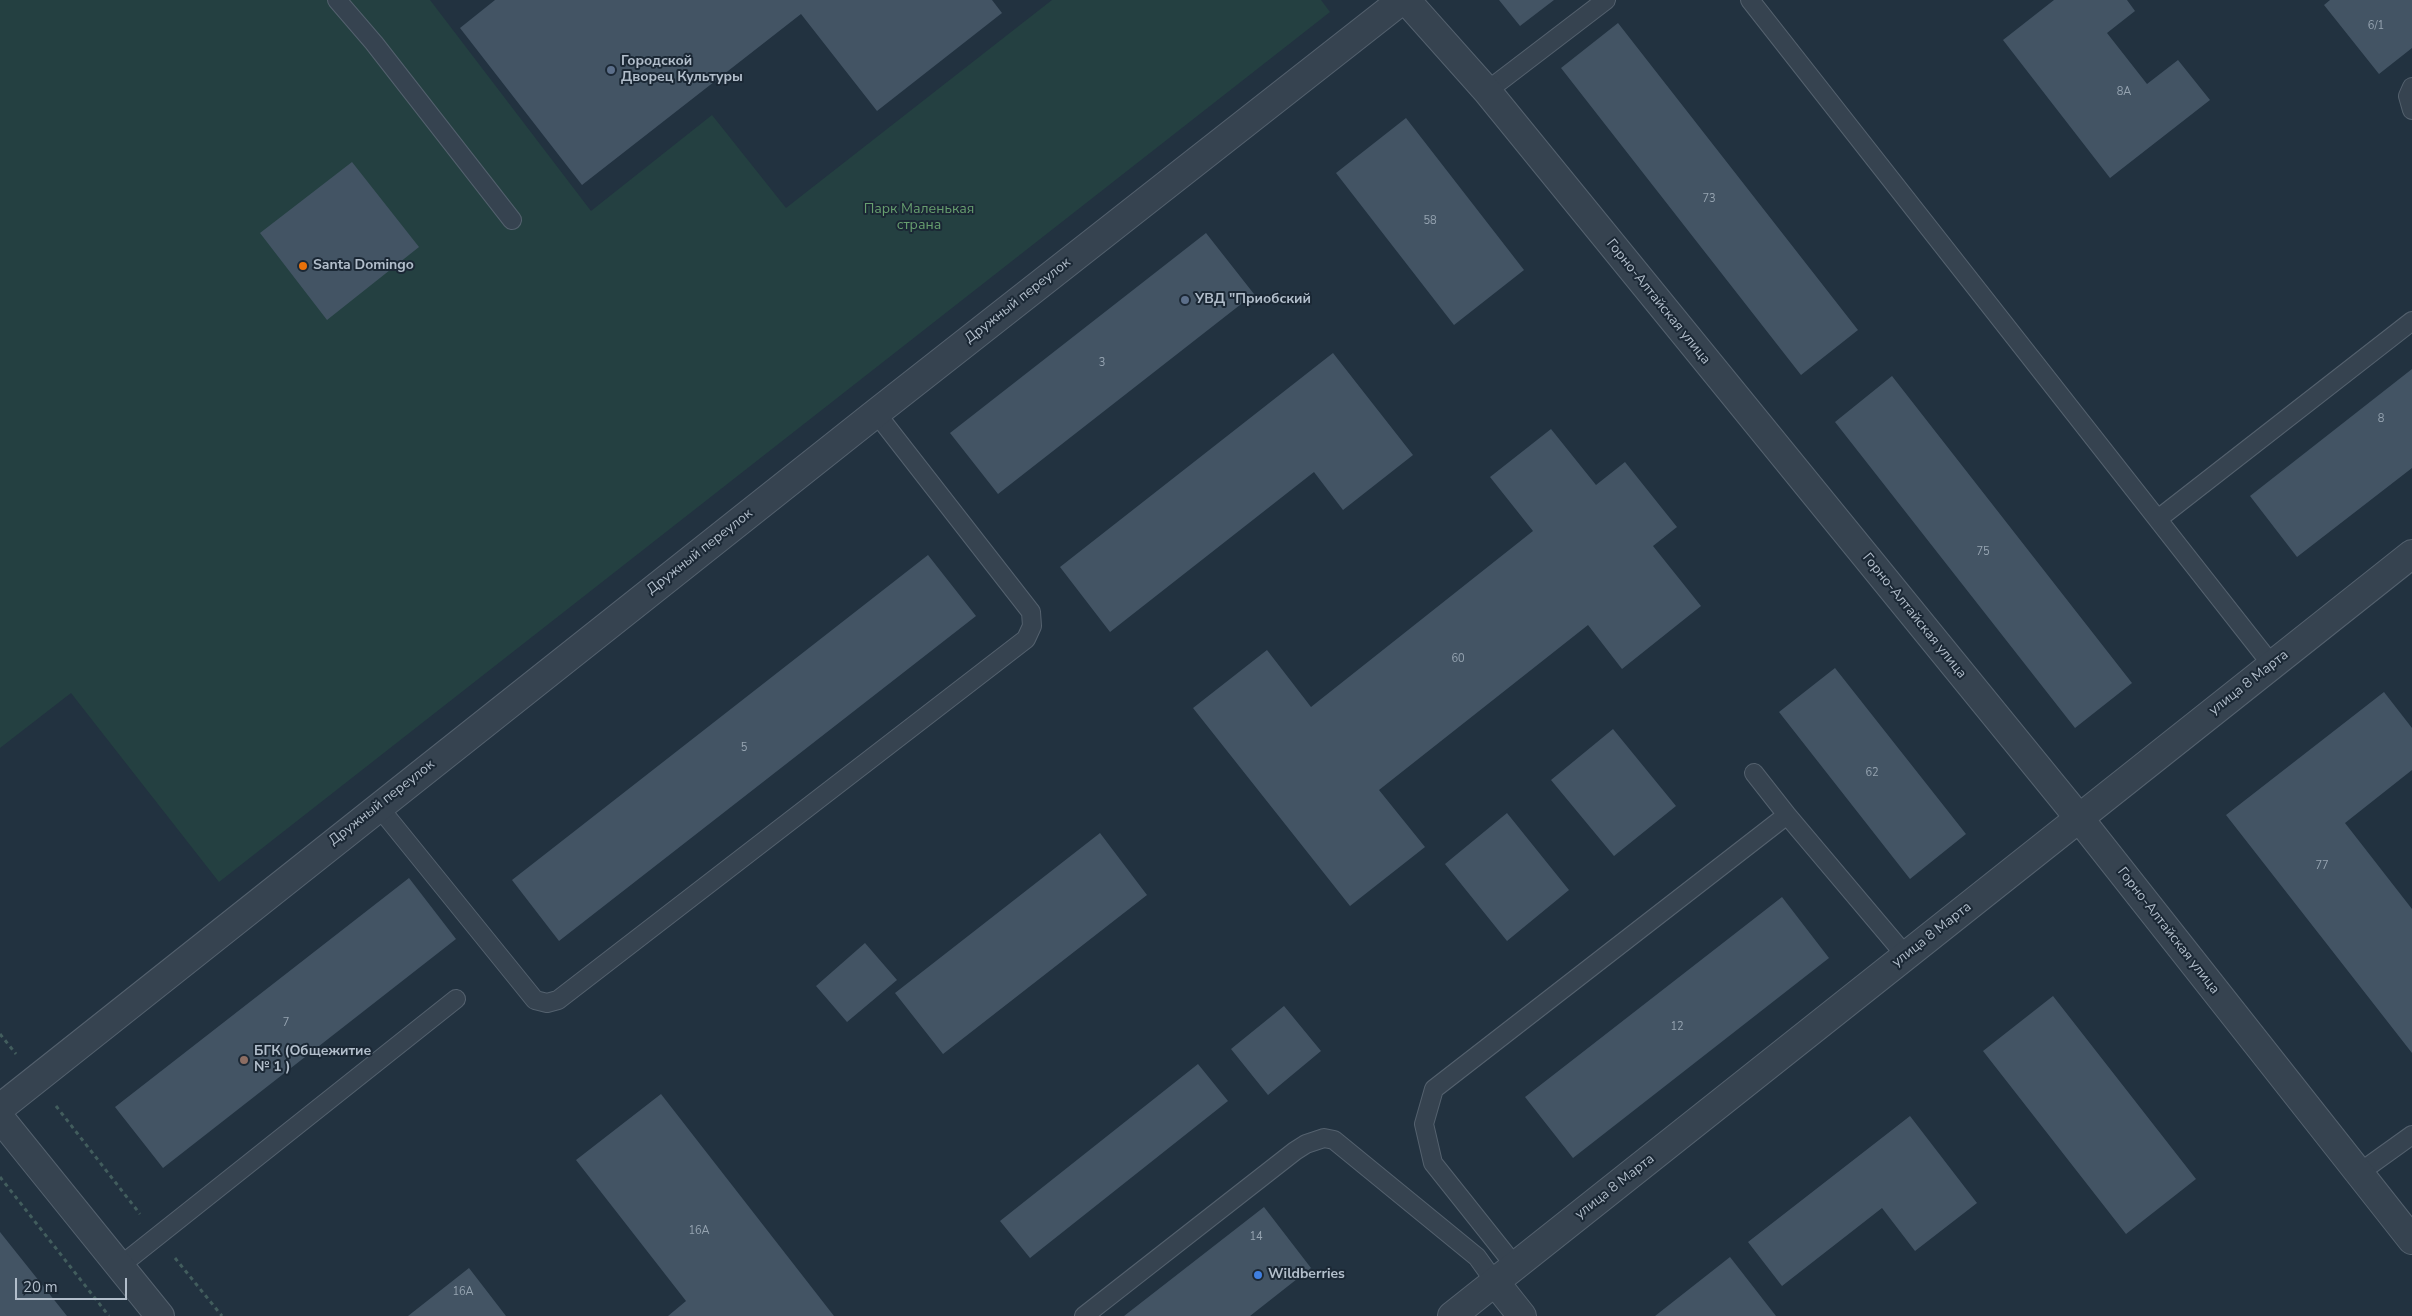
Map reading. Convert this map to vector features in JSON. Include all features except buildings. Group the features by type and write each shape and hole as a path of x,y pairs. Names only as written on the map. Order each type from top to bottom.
{"street":[{"name":"Дружный переулок","path":"0,1108 378,806 1402,0"},
{"name":"Горно-Алтайская улица","path":"1406,0 1487,92 2079,818 2412,1240"},
{"name":"улица 8 Марта","path":"1452,1316 2412,554"},
{"path":"0,1118 160,1316"},
{"path":"1505,1274 1522,1316"}],"lane":[{"path":"337,0 374,43 512,220"},
{"path":"1487,92 1606,0"},
{"path":"1750,0 2272,665"},
{"path":"2412,87 2408,96 2412,110"},
{"path":"2158,519 2412,321"},
{"path":"378,806 535,1000 547,1003 558,1000 1026,639 1032,626 1031,612 876,413"},
{"path":"1754,773 1906,956"},
{"path":"1505,1274 1433,1163 1424,1124 1434,1089 1787,815"},
{"path":"120,1266 456,999"},
{"path":"2359,1173 2412,1134"},
{"path":"1084,1316 1295,1151 1306,1144 1324,1138 1334,1140 1477,1257 1505,1274"}],"path":[{"path":"0,1034 222,1316"},
{"path":"0,1177 109,1316"}],"green space":[{"name":"Парк Маленькая страна","path":"0,0 430,0 591,211 712,115 786,208 1052,0 1321,0 1330,12 219,882 71,693 0,748"}],"place":[{"name":"Городской Дворец Культуры","path":"611,70"},
{"name":"Santa Domingo","path":"303,266"},
{"name":"УВД \"Приобский","path":"1185,300"},
{"name":"БГК (Общежитие № 1 )","path":"244,1060"},
{"name":"Wildberries","path":"1258,1275"}]}
